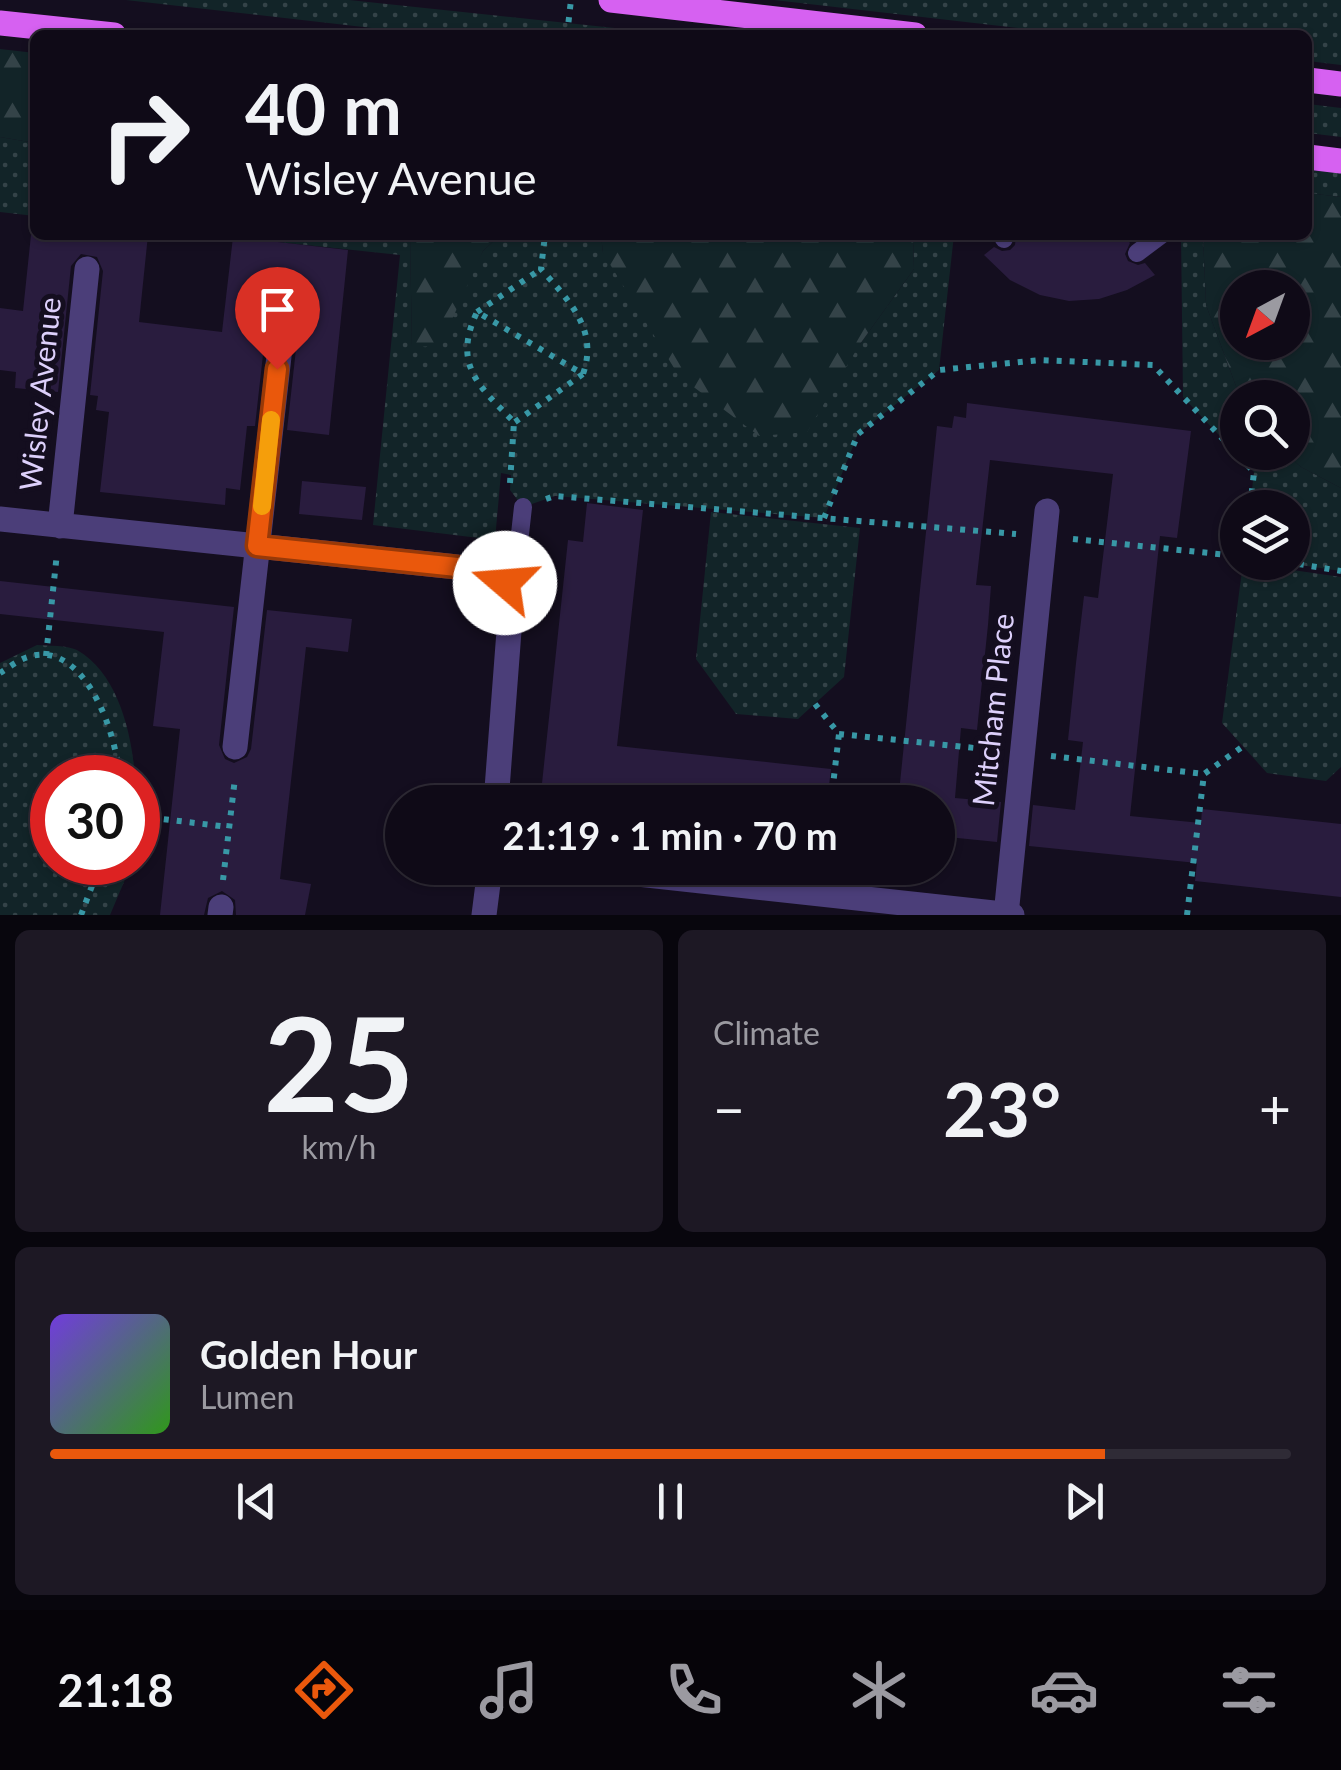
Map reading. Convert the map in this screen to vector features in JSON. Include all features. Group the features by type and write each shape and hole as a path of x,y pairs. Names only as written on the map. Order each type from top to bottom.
{"main road":[{"path":"611,0 872,30"},
{"path":"0,24 62,30"},
{"path":"1312,80 1341,84"},
{"path":"1312,157 1341,160"}],"street":[{"name":"Wisley Avenue","path":"60,526 87,269"},
{"path":"234,747 286,294"},
{"name":"Wisley Avenue","path":"0,519 457,567 505,583"},
{"name":"Mitcham Place","path":"1008,915 1046,524"},
{"path":"497,785 510,618 505,583"},
{"path":"484,915 488,885"},
{"path":"737,885 1008,915"}],"lane":[{"path":"1138,253 1155,240"},
{"path":"505,583 518,552 523,507"}],"path":[{"path":"568,30 571,0"},
{"path":"514,422 583,374 588,343 584,324 541,269 544,240"},
{"path":"541,269 477,312 467,333 468,365 480,386 514,422 510,490 523,507 555,496 824,518 1046,524 1220,553"},
{"path":"477,312 583,374"},
{"path":"824,518 858,434 938,370 1040,360 1153,365 1254,472 1252,490"},
{"path":"46,656 60,526"},
{"path":"1310,566 1341,571"},
{"path":"0,673 28,656 46,656 80,674 101,706 116,755"},
{"path":"815,704 839,734 832,785"},
{"path":"1188,915 1204,774 1242,746"},
{"path":"221,911 237,761 234,747"},
{"path":"160,819 228,827"},
{"path":"81,915 92,885"}],"green space":[{"path":"126,0 349,0 634,30 389,30"},
{"path":"774,0 1341,0 1341,65 1312,61 1312,30 1035,30"},
{"path":"0,49 30,52 30,142 0,137"},
{"path":"1312,104 1341,108 1341,137 1312,133"},
{"path":"0,137 30,142 30,215 0,212"},
{"path":"1312,157 1341,161 1341,197 1312,193"},
{"path":"1312,193 1341,197 1341,488 1307,470 1310,470 1310,380 1234,380 1226,360 1310,360 1310,270 1220,270 1220,343 1206,305 1203,240 1312,240"},
{"path":"260,240 410,240 412,347 462,292 483,251 495,240 602,240 603,253 860,344 914,269 913,240 953,240 939,370 858,434 824,518 555,496 523,507 510,490 511,475 501,473 495,540 373,525 400,255"},
{"path":"410,240 495,240 483,251 440,346 412,347"},
{"path":"602,240 913,240 914,269 860,344 807,432 759,436 679,376 603,253"},
{"path":"1181,240 1203,240 1206,305 1220,343 1220,360 1226,360 1234,380 1220,380 1220,436 1183,397"},
{"path":"1307,470 1341,488 1341,571 1310,566 1310,490 1252,490 1254,472"},
{"path":"711,512 860,528 844,677 798,719 736,714 696,659"},
{"path":"1310,573 1341,577 1341,767 1326,781 1267,773 1222,723 1241,580 1310,580"},
{"path":"37,645 73,648 91,660 113,689 132,755 30,755 30,885 123,885 110,915 0,915 0,663"}],"building":[{"path":"30,240 147,240 139,322 222,332 233,240 348,250 329,435 287,430 302,295 295,280 280,279 270,292 255,426 247,426 240,490 226,488 225,505 100,492 109,412 96,410 98,396 90,395 103,271 97,257 81,254 71,266 58,392 15,388 16,372 0,370 0,308 23,311"},
{"path":"1016,240 1127,240 1128,261 1145,263 1155,275 1099,299 1069,301 1040,295 1010,280 984,255 994,247 1002,251 1015,245"},
{"path":"967,403 1191,431 1177,538 1160,536 1130,816 1201,823 1202,809 1341,824 1341,897 1195,881 1197,863 1029,846 1033,805 1075,810 1083,742 1068,740 1076,663 1084,596 1098,598 1113,474 990,460 976,585 991,586 977,730 961,728 955,798 955,785 900,785 937,426 952,428 954,416 966,418"},
{"path":"302,481 366,487 362,520 299,514"},
{"path":"587,503 643,510 617,746 831,769 829,785 542,785 568,540 583,542"},
{"path":"0,581 234,607 219,745 225,759 234,763 247,757 251,749 267,610 352,619 348,652 306,647 280,879 311,884 305,915 236,915 235,900 222,891 208,898 204,915 160,915 180,729 153,726 164,632 0,614"},
{"path":"955,798 1001,802 997,842 955,838"}],"slow traffic":[{"path":"262,506 271,420"}],"route":[{"path":"277,369 257,546 457,567 505,583"}]}
